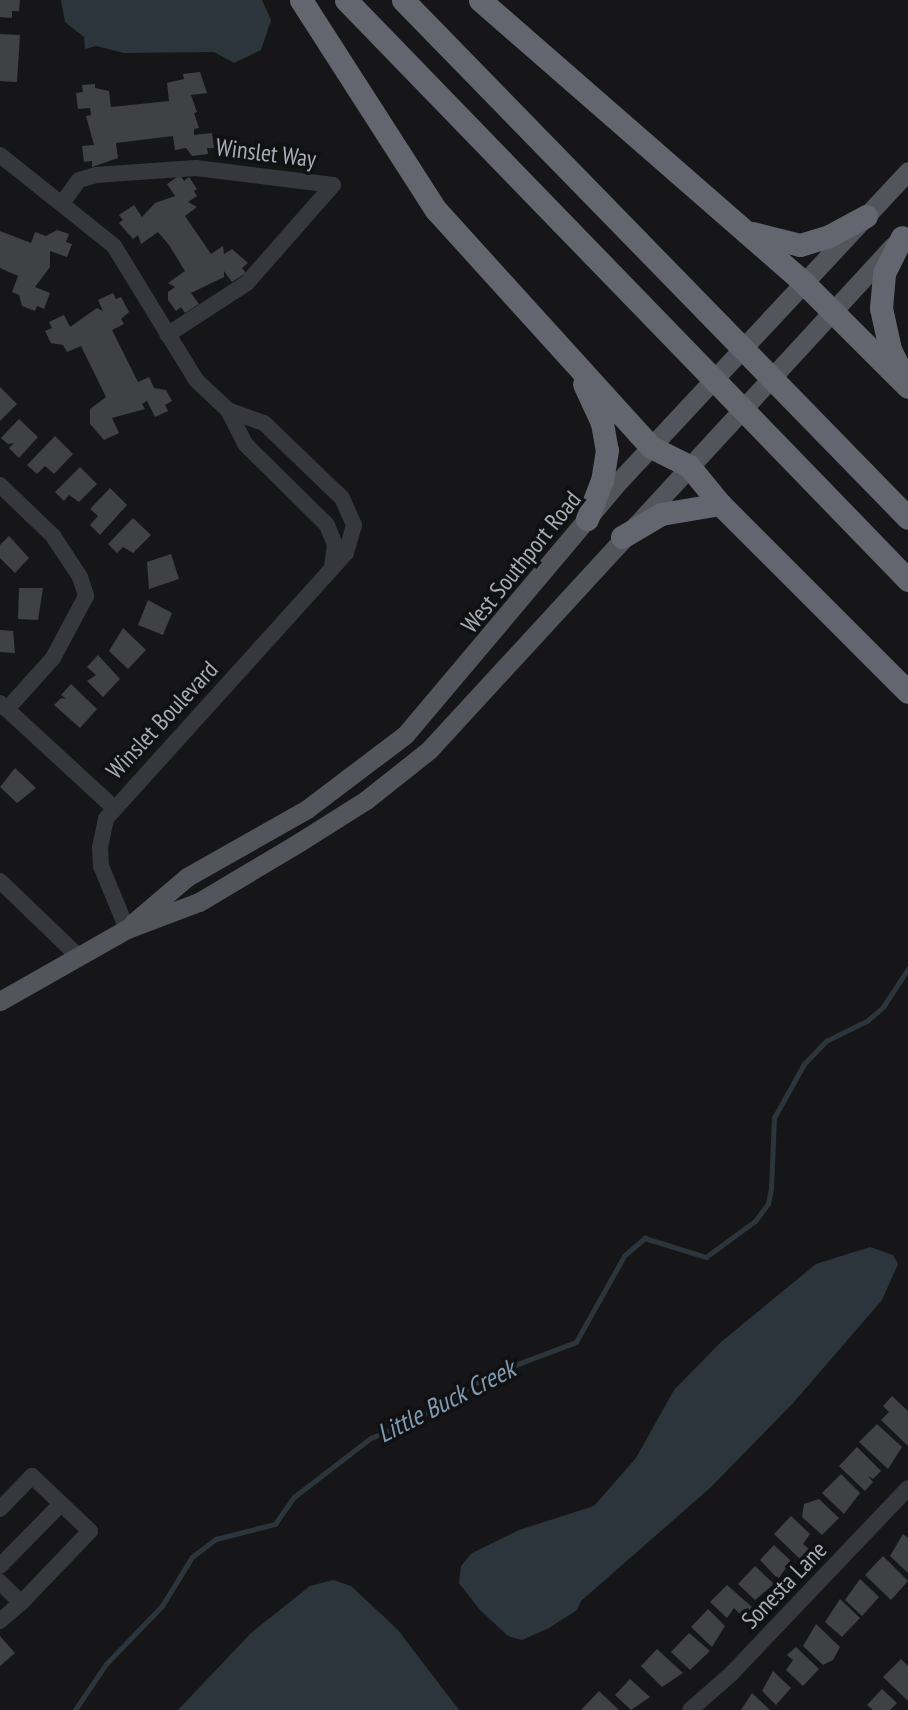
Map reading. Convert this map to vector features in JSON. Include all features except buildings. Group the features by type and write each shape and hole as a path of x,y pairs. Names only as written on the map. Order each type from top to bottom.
{"highway":[{"path":"301,0 436,210 651,447 689,466 720,503 908,692"},
{"path":"346,0 908,580"},
{"path":"403,0 908,519"},
{"path":"480,0 803,282 908,385"},
{"path":"730,220 767,240 800,245 829,236 866,216"},
{"path":"905,233 884,273 881,308 890,349 908,385"},
{"path":"567,354 596,407 607,450 602,481 587,519"},
{"path":"622,537 661,514 720,503"}],"main road":[{"name":"West Southport Road","path":"127,929 187,877 307,809 405,735 651,447 908,172"},
{"name":"West Southport Road","path":"0,1000 127,929 199,902 310,836 403,771 452,726 796,347 905,233"}],"street":[{"name":"Winslet Boulevard","path":"0,155 63,202 114,246 189,372 228,410 245,444 327,524 335,545 332,569"},
{"name":"Winslet Way","path":"63,202 79,180 96,175 195,168 333,185 247,283 167,335"},
{"name":"Winslet Boulevard","path":"127,929 102,866 102,832 113,807 332,569 354,535 348,506 264,423 228,410"},
{"path":"0,485 53,536 80,577 86,596 53,658 3,706 113,807"},
{"path":"0,881 78,956"},
{"path":"0,1509 32,1476 90,1531 21,1603 0,1621"},
{"name":"Sonesta Lane","path":"690,1710 731,1674 908,1488"},
{"path":"0,1566 61,1504"},
{"path":"0,1582 21,1603"}],"shaded area":[{"path":"61,0 262,0 271,20 261,50 234,63 214,52 124,53 96,46 85,49 84,37 65,22"},
{"path":"870,1247 893,1255 898,1264 882,1300 794,1402 710,1488 581,1601 577,1610 549,1628 522,1640 508,1636 480,1610 459,1583 461,1566 472,1553 519,1530 594,1506 636,1458 674,1390 721,1342 816,1264"},
{"path":"333,1580 351,1586 398,1630 459,1710 178,1710 251,1633 310,1586"}],"waterway":[{"name":"Little Buck Creek","path":"75,1710 106,1664 162,1606 192,1557 216,1539 275,1524 294,1497 371,1438 422,1416 491,1374 576,1342 624,1256 645,1238 706,1257 755,1221 768,1204 771,1189 774,1118 804,1064 826,1041 867,1021 883,1007 908,969"}]}
